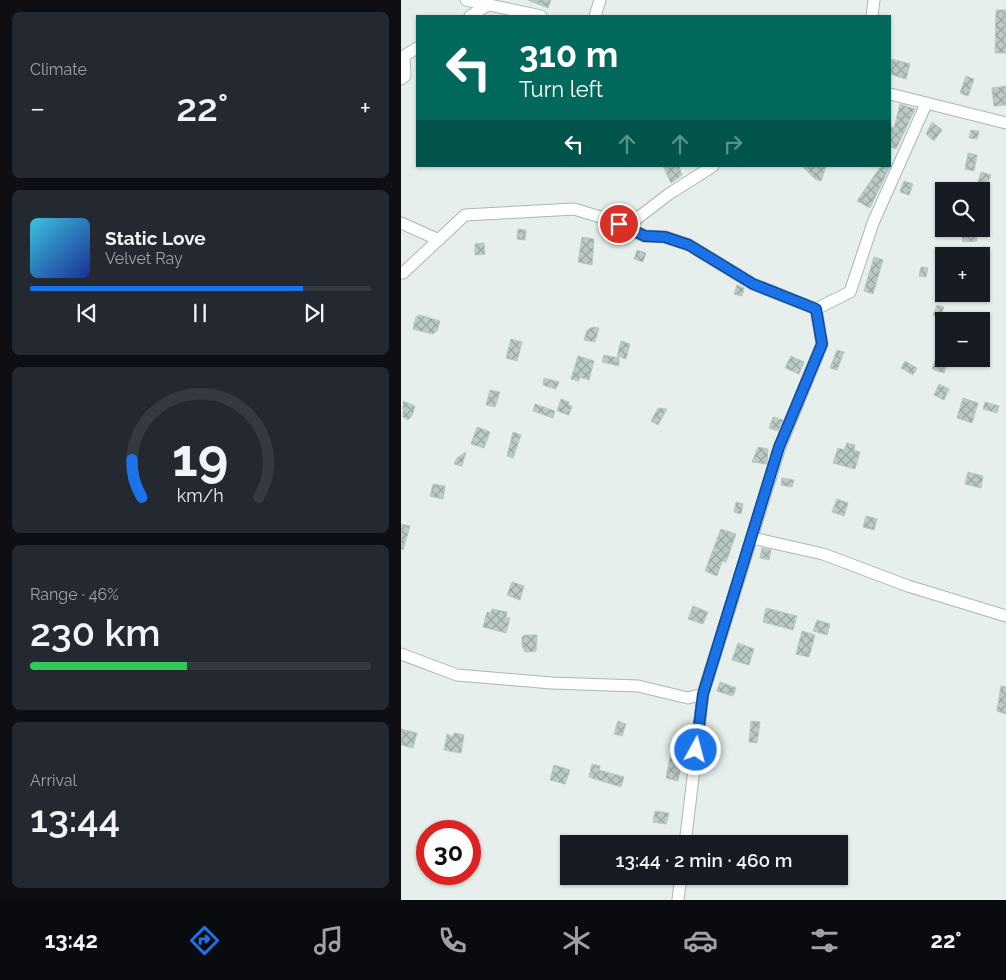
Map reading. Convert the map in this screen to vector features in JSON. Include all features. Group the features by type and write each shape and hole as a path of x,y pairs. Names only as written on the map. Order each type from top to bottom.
{"street":[{"path":"466,0 536,15"},
{"path":"595,15 600,0"},
{"path":"871,15 874,0"},
{"path":"472,15 488,5"},
{"path":"401,80 405,76 404,56 416,49"},
{"path":"891,94 1006,123"},
{"path":"401,272 403,273 465,215 574,210 607,219 645,236 665,237 689,245 753,284 816,309 850,292 873,223 926,104"},
{"path":"607,219 635,220 669,194 711,167"},
{"path":"401,223 439,240"},
{"path":"686,835 703,694 779,447 822,344 816,309"},
{"path":"752,538 823,554 908,586 1006,616"},
{"path":"401,654 457,675 552,683 638,686 688,698 703,694"},
{"path":"678,900 680,885"}],"building":[{"path":"528,0 551,0 548,8"},
{"path":"996,10 1006,10 1006,53 995,53"},
{"path":"892,59 910,64 906,79 891,74"},
{"path":"966,76 974,79 968,96 960,93"},
{"path":"1006,86 1006,105 994,106 992,88"},
{"path":"900,104 915,109 896,149 891,147 891,126 894,128"},
{"path":"932,122 942,130 934,141 926,134"},
{"path":"971,130 979,131 977,139 969,138"},
{"path":"968,153 977,155 974,171 965,169"},
{"path":"663,167 679,167 682,175 671,183"},
{"path":"803,167 826,167 821,181 815,179"},
{"path":"880,167 890,167 870,208 857,201"},
{"path":"981,172 991,175 988,182 978,182"},
{"path":"904,181 913,184 909,195 900,192"},
{"path":"518,229 526,230 525,240 517,239"},
{"path":"582,237 594,239 592,265 578,262"},
{"path":"962,237 977,237 977,241 963,242"},
{"path":"484,243 485,254 475,255 475,244"},
{"path":"637,250 646,253 643,262 634,259"},
{"path":"874,257 883,260 873,294 864,291"},
{"path":"921,267 928,268 926,277 919,276"},
{"path":"737,285 744,288 742,296 734,294"},
{"path":"937,305 944,307 942,312 935,312 935,316 933,315"},
{"path":"420,315 440,321 437,331 433,334 413,329 416,317"},
{"path":"593,327 599,328 595,342 584,340 587,330"},
{"path":"511,339 522,342 517,361 506,358"},
{"path":"621,341 630,344 626,359 617,356"},
{"path":"837,350 844,352 837,370 830,368"},
{"path":"604,355 619,358 619,366 602,362"},
{"path":"578,356 594,361 589,380 580,377 579,381 571,379"},
{"path":"791,356 804,362 799,374 785,368"},
{"path":"905,361 917,368 913,375 901,368"},
{"path":"935,361 935,367 946,367 944,373 932,369"},
{"path":"544,378 559,382 556,389 543,385"},
{"path":"939,384 949,389 944,400 934,395"},
{"path":"490,390 500,392 495,407 486,405"},
{"path":"963,398 978,403 972,423 957,418"},
{"path":"561,399 569,402 568,405 572,406 569,415 557,411"},
{"path":"403,401 415,406 412,416 408,420 403,417"},
{"path":"985,402 999,406 997,413 983,409"},
{"path":"535,404 555,411 553,418 533,411"},
{"path":"658,408 667,409 658,425 651,421"},
{"path":"773,417 783,420 778,431 769,428"},
{"path":"477,427 490,432 484,448 471,444"},
{"path":"513,432 521,435 513,458 507,456"},
{"path":"847,443 855,445 854,450 860,452 855,469 833,463 838,448 844,450"},
{"path":"758,447 768,449 767,464 752,462"},
{"path":"466,452 462,466 454,464 457,458"},
{"path":"968,472 983,476 981,488 965,484"},
{"path":"782,478 794,480 792,487 781,485"},
{"path":"433,484 445,486 443,499 430,496"},
{"path":"837,499 848,503 844,516 832,512"},
{"path":"736,502 743,504 741,514 734,512"},
{"path":"866,516 877,519 874,530 863,527"},
{"path":"401,524 410,526 403,550 401,549"},
{"path":"721,529 736,534 726,562 722,561 717,576 705,571"},
{"path":"762,548 771,550 769,560 760,558"},
{"path":"512,582 524,586 520,600 507,595"},
{"path":"693,606 708,612 703,624 688,619"},
{"path":"766,608 797,616 793,630 763,622"},
{"path":"492,609 507,612 506,618 510,618 506,633 483,627 487,612 491,613"},
{"path":"817,620 830,624 827,635 813,631"},
{"path":"802,631 815,635 809,657 796,654"},
{"path":"525,635 537,635 536,651 525,652 522,645 522,637"},
{"path":"738,643 754,649 749,665 732,660"},
{"path":"720,682 736,688 733,696 717,691"},
{"path":"1001,686 1006,687 1006,714 997,711"},
{"path":"618,721 626,724 622,736 614,734"},
{"path":"751,721 760,722 757,743 749,742"},
{"path":"401,729 417,733 413,748 401,745"},
{"path":"454,733 464,735 461,753 444,750 447,734 453,737"},
{"path":"673,743 685,747 678,766 681,766 678,781 666,778"},
{"path":"592,764 600,766 599,770 624,777 621,787 589,777"},
{"path":"554,765 570,770 565,784 550,780"},
{"path":"655,811 669,813 666,824 653,822"}],"route":[{"path":"619,224 645,236 665,237 689,245 753,284 816,309 822,344 779,447 703,694 696,750"}]}
